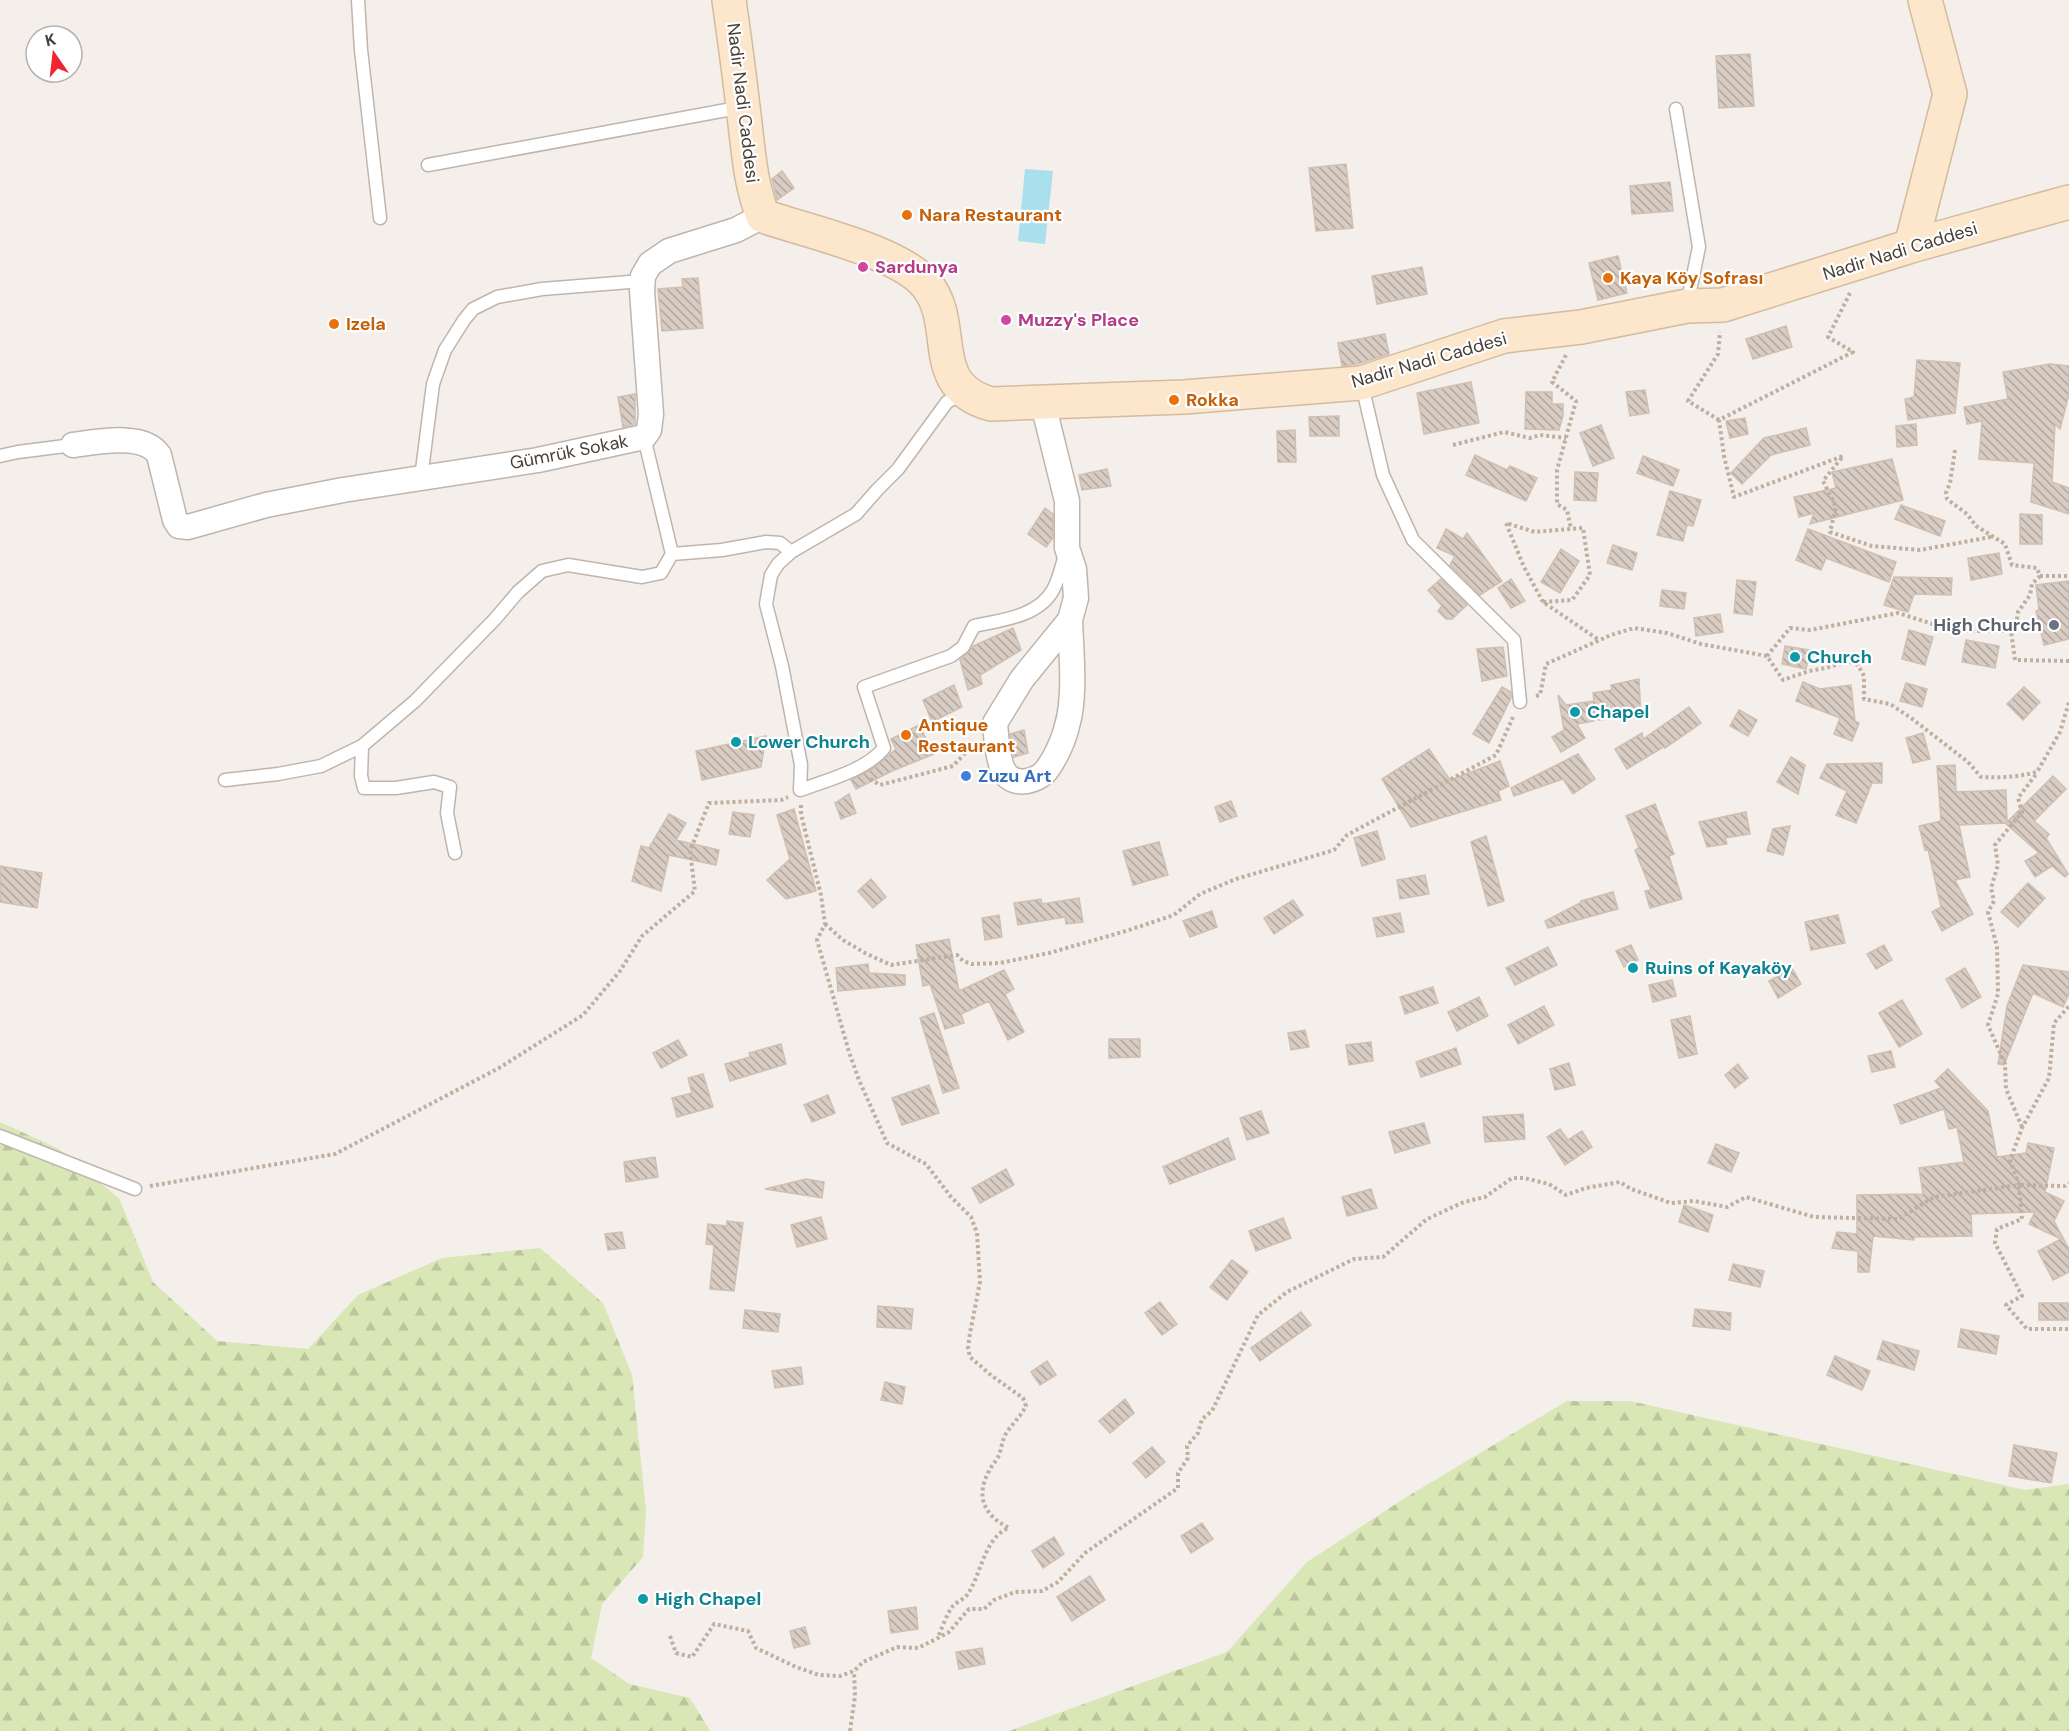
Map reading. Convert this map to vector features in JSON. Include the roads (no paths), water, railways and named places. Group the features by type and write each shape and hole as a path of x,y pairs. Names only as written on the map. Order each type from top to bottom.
{"street":[{"name":"Nadir Nadi Caddesi","path":"729,0 751,177 763,216"},
{"path":"1911,246 1950,94 1925,0"},
{"name":"Nadir Nadi Caddesi","path":"965,393 992,404 1043,404 1184,398 1361,383 1504,336 1581,327 1687,306 1724,305 1911,246 2069,202"},
{"path":"642,281 650,264 669,251 736,230 763,216 857,246 899,264 926,284 934,296 939,311 948,362 965,393"},
{"name":"Gümrük Sokak","path":"73,445 116,440 154,447 159,455 179,526 199,525 266,505 344,490 538,460 644,437 649,430 651,414 642,281"},
{"path":"1043,404 1067,501 1067,548 1074,569 1076,598 1070,620 1071,668 1068,725 1048,770 1035,779 1021,782 1011,779 1004,772 995,723 1022,679 1070,620"}],"lane":[{"path":"358,0 360,50 380,218"},
{"path":"428,165 744,107"},
{"path":"1676,109 1700,247 1687,306"},
{"path":"421,478 433,384 445,350 473,309 497,297 542,289 642,281"},
{"path":"1361,383 1383,475 1413,540 1514,640 1520,702"},
{"path":"965,393 947,402 898,469 856,514 790,552 778,564 771,576 766,603 782,666 801,765 800,790 854,770 879,755 884,748 864,687 951,656 963,647 974,626 1022,616 1039,605 1052,591 1067,548"},
{"path":"225,780 321,766 362,746 415,701 495,619 518,592 542,571 568,565 642,578 661,573 672,554 644,437"},
{"path":"0,456 73,445"},
{"path":"672,554 722,550 766,542 780,543 790,552"},
{"path":"362,746 361,776 364,788 396,788 434,782 450,787 447,813 455,854"},
{"path":"0,1136 135,1189"}],"water":[{"path":"1025,169 1053,171 1045,244 1018,241"}],"place":[{"name":"Nara Restaurant","path":"907,215"},
{"name":"Sardunya","path":"863,267"},
{"name":"Kaya Köy Sofrası","path":"1608,278"},
{"name":"Muzzy's Place","path":"1006,320"},
{"name":"Izela","path":"334,324"},
{"name":"Rokka","path":"1174,400"},
{"name":"High Church","path":"2054,625"},
{"name":"Church","path":"1795,657"},
{"name":"Chapel","path":"1575,712"},
{"name":"Antique Restaurant","path":"906,735"},
{"name":"Lower Church","path":"736,742"},
{"name":"Zuzu Art","path":"966,776"},
{"name":"Ruins of Kayaköy","path":"1633,968"},
{"name":"High Chapel","path":"643,1599"}]}
